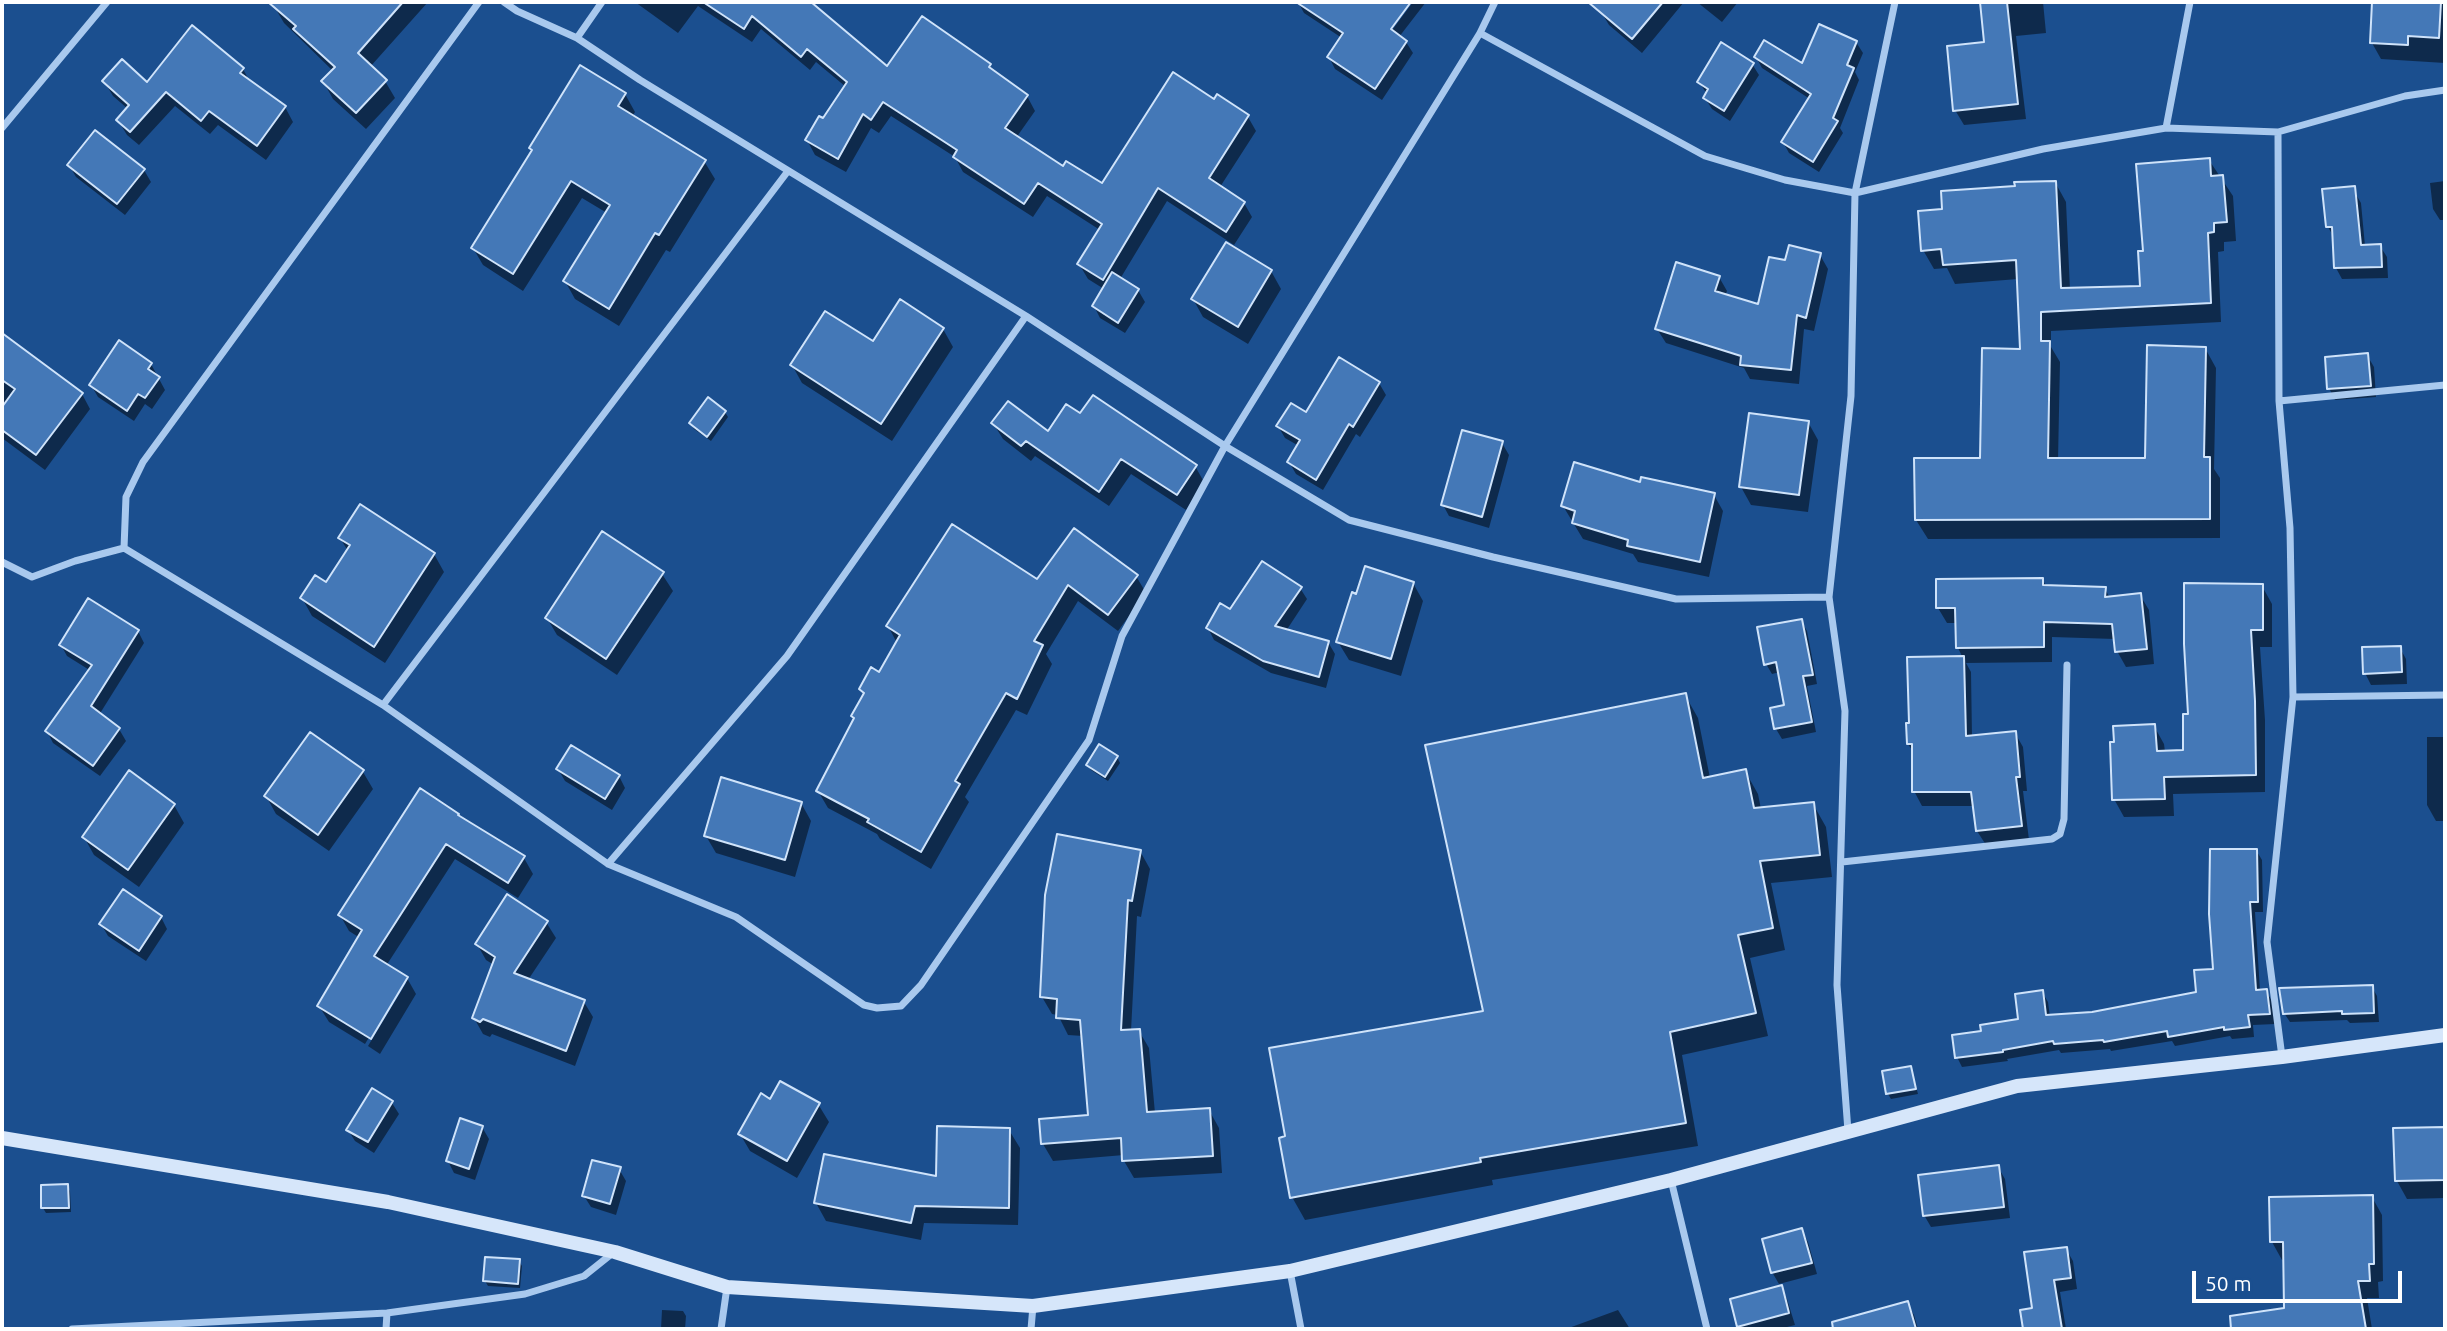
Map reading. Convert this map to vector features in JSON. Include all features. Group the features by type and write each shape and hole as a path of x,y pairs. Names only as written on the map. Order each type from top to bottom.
{"street":[{"path":"2,128 107,2"},
{"path":"124,548 126,496 143,462 479,2"},
{"path":"503,2 577,38 640,80 1026,316 1225,446 1349,520 1493,557 1676,599 1829,597"},
{"path":"577,38 602,2"},
{"path":"2,562 32,577 75,561 124,548 383,705 608,864 736,917 864,1005 877,1008 901,1006 921,985 1089,740 1122,636 1225,446 1480,33 1495,2"},
{"path":"1848,1130 1837,985 1845,712 1829,597 1851,397 1855,193 1895,2"},
{"path":"2166,128 2190,2"},
{"path":"1480,33 1705,156 1785,180 1855,193 2043,149 2166,128 2278,132 2405,96 2445,90"},
{"path":"2278,132 2278,401 2290,528 2292,697 2267,942 2282,1057"},
{"path":"383,705 788,171"},
{"path":"608,864 788,656 1026,316"},
{"path":"2278,401 2445,385"},
{"path":"1842,862 2052,839 2060,834 2064,820 2067,665"},
{"path":"2292,697 2445,695"},
{"path":"2,1138 388,1202 615,1252 727,1287 1033,1306 1290,1271 1671,1180 2017,1086 2282,1057 2445,1035"},
{"path":"1671,1180 1707,1329"},
{"path":"72,1329 387,1313 525,1294 584,1276 615,1252"},
{"path":"1290,1271 1301,1329"},
{"path":"722,1329 727,1287"},
{"path":"1031,1329 1033,1306"},
{"path":"386,1329 387,1313"}],"building":[{"path":"268,2 403,2 358,53 387,80 356,113 321,81 335,67 293,29 296,26"},
{"path":"703,2 811,2 887,66 922,16 991,64 989,67 1028,95 1005,128 1063,166 1066,161 1102,183 1173,72 1214,99 1217,94 1249,115 1209,178 1245,202 1226,232 1158,188 1103,280 1077,264 1102,224 1038,183 1024,204 953,157 957,150 883,102 871,120 863,114 838,159 805,140 819,116 823,118 847,82 807,49 801,57 752,16 744,29"},
{"path":"1296,2 1411,2 1391,29 1407,41 1375,89 1327,57 1343,33"},
{"path":"1588,2 1663,2 1632,39"},
{"path":"1980,2 2007,2 2018,104 1953,111 1947,46 1984,42"},
{"path":"2372,2 2441,2 2439,38 2408,36 2408,45 2370,43"},
{"path":"1819,24 1857,41 1847,65 1854,68 1833,118 1838,121 1813,162 1781,142 1811,94 1754,57 1764,40 1802,63"},
{"path":"192,25 244,68 240,73 286,106 257,146 209,111 201,121 166,92 130,132 116,120 129,105 102,81 122,59 147,82"},
{"path":"1721,42 1754,63 1724,111 1703,98 1708,89 1697,82"},
{"path":"580,65 626,93 618,106 706,160 659,235 655,233 609,309 563,281 610,205 571,181 513,274 471,248 532,150 529,148"},
{"path":"95,130 145,169 117,204 67,165"},
{"path":"2210,158 2211,176 2223,175 2227,222 2214,223 2214,232 2208,233 2211,303 2041,312 2041,341 2050,341 2048,458 2145,458 2147,345 2206,347 2204,457 2210,457 2210,519 1915,520 1914,458 1980,458 1982,348 2020,349 2016,260 1943,265 1941,249 1921,251 1918,211 1942,209 1941,191 2015,186 2014,182 2056,181 2061,288 2140,286 2138,251 2143,251 2136,164"},
{"path":"2355,186 2361,245 2381,244 2382,267 2334,268 2332,227 2326,227 2322,189"},
{"path":"1226,242 1272,270 1238,327 1191,299"},
{"path":"1789,245 1821,253 1806,318 1797,315 1791,370 1740,365 1741,356 1655,329 1676,262 1720,276 1715,291 1758,304 1769,257 1785,260"},
{"path":"1112,272 1139,289 1118,323 1092,306"},
{"path":"900,299 944,328 881,424 790,365 825,311 873,341"},
{"path":"2,333 83,393 36,455 2,430 2,407 15,389 2,380"},
{"path":"119,340 152,363 148,369 160,377 145,398 138,394 127,411 89,385"},
{"path":"2368,353 2371,386 2327,389 2325,357"},
{"path":"1339,357 1380,382 1353,427 1349,424 1316,480 1287,462 1300,440 1276,426 1291,403 1306,412"},
{"path":"1093,395 1197,465 1177,495 1121,459 1099,492 1026,441 1021,446 991,423 1008,401 1048,431 1066,404 1080,413"},
{"path":"708,397 726,411 707,437 689,423"},
{"path":"1749,413 1809,421 1799,495 1739,487"},
{"path":"1462,430 1503,441 1482,517 1441,505"},
{"path":"1574,462 1640,482 1641,477 1715,493 1700,562 1627,546 1628,540 1572,523 1575,511 1561,506"},
{"path":"360,504 435,553 374,647 300,598 315,575 326,582 350,545 338,538"},
{"path":"952,524 1037,579 1074,528 1138,575 1108,615 1068,585 1034,641 1043,645 1017,699 1006,693 955,781 960,784 921,852 867,822 869,819 816,791 854,718 851,716 864,693 859,689 871,667 879,672 900,635 886,626"},
{"path":"602,531 664,572 606,659 545,618"},
{"path":"1262,561 1302,587 1275,626 1329,641 1319,677 1263,661 1206,628 1220,603 1230,609"},
{"path":"1365,566 1414,582 1391,659 1336,642 1352,592 1356,594"},
{"path":"2043,578 2043,585 2106,587 2105,597 2141,593 2147,649 2115,652 2112,624 2044,622 2044,647 1956,648 1955,608 1936,608 1936,579"},
{"path":"2184,583 2263,584 2263,630 2251,630 2256,775 2164,777 2165,799 2112,800 2110,742 2114,742 2113,726 2155,724 2157,751 2183,750 2183,714 2188,714"},
{"path":"88,598 139,630 91,706 120,728 93,766 45,731 92,665 59,645"},
{"path":"1802,619 1813,675 1803,676 1812,722 1774,729 1770,708 1784,705 1776,662 1764,665 1757,627"},
{"path":"2401,646 2402,672 2363,674 2362,647"},
{"path":"1964,656 1966,736 2016,731 2020,777 2016,777 2022,826 1976,831 1971,792 1912,792 1912,744 1907,744 1906,723 1909,723 1907,657"},
{"path":"1686,693 1703,778 1746,769 1754,808 1814,802 1820,855 1760,861 1773,928 1738,935 1756,1013 1670,1032 1686,1123 1480,1158 1481,1162 1290,1198 1279,1138 1285,1136 1269,1048 1483,1011 1425,745"},
{"path":"310,732 364,770 318,835 264,796"},
{"path":"1099,744 1118,756 1105,777 1086,765"},
{"path":"571,745 620,775 605,799 556,769"},
{"path":"129,770 175,804 128,870 82,837"},
{"path":"721,777 802,802 785,860 704,836"},
{"path":"420,788 525,856 508,883 446,844 374,956 408,977 371,1039 317,1006 362,930 338,915"},
{"path":"1057,834 1141,850 1132,901 1128,900 1121,1030 1140,1029 1147,1112 1210,1108 1213,1156 1122,1161 1121,1138 1041,1144 1039,1119 1088,1115 1080,1020 1056,1018 1057,999 1040,997 1045,895"},
{"path":"2210,849 2257,849 2258,902 2250,902 2256,990 2267,989 2270,1014 2248,1015 2250,1027 2224,1030 2224,1027 2168,1037 2167,1031 2104,1042 2054,1044 2053,1041 2003,1052 1955,1058 1952,1035 1981,1031 1980,1025 2018,1019 2015,994 2043,990 2046,1015 2092,1012 2196,992 2194,970 2213,969 2209,914"},
{"path":"123,889 162,916 139,951 99,924"},
{"path":"507,894 548,921 514,973 585,1000 566,1051 483,1019 480,1022 472,1018 495,957 475,944"},
{"path":"2373,985 2374,1013 2342,1014 2342,1011 2283,1014 2279,988"},
{"path":"1911,1066 1916,1089 1886,1094 1882,1071"},
{"path":"780,1081 820,1103 787,1161 738,1134 761,1093 770,1099"},
{"path":"372,1088 393,1101 368,1142 346,1130"},
{"path":"460,1118 483,1126 469,1169 446,1161"},
{"path":"937,1126 1010,1128 1009,1208 915,1206 911,1223 814,1203 824,1154 936,1176"},
{"path":"2445,1127 2445,1180 2395,1181 2393,1128"},
{"path":"592,1160 621,1167 610,1204 582,1196"},
{"path":"1999,1165 2004,1207 1923,1216 1918,1175"},
{"path":"68,1184 69,1208 41,1208 41,1185"},
{"path":"2373,1195 2374,1264 2369,1264 2370,1281 2358,1281 2366,1329 2231,1329 2230,1316 2284,1308 2283,1242 2270,1242 2269,1197"},
{"path":"1802,1228 1812,1263 1771,1273 1762,1239"},
{"path":"2067,1247 2071,1278 2054,1280 2062,1329 2023,1329 2020,1310 2032,1308 2024,1252"},
{"path":"485,1257 520,1259 518,1284 483,1281"},
{"path":"1782,1285 1789,1313 1737,1327 1730,1299"},
{"path":"1908,1301 1916,1329 1833,1329 1832,1322"}]}
